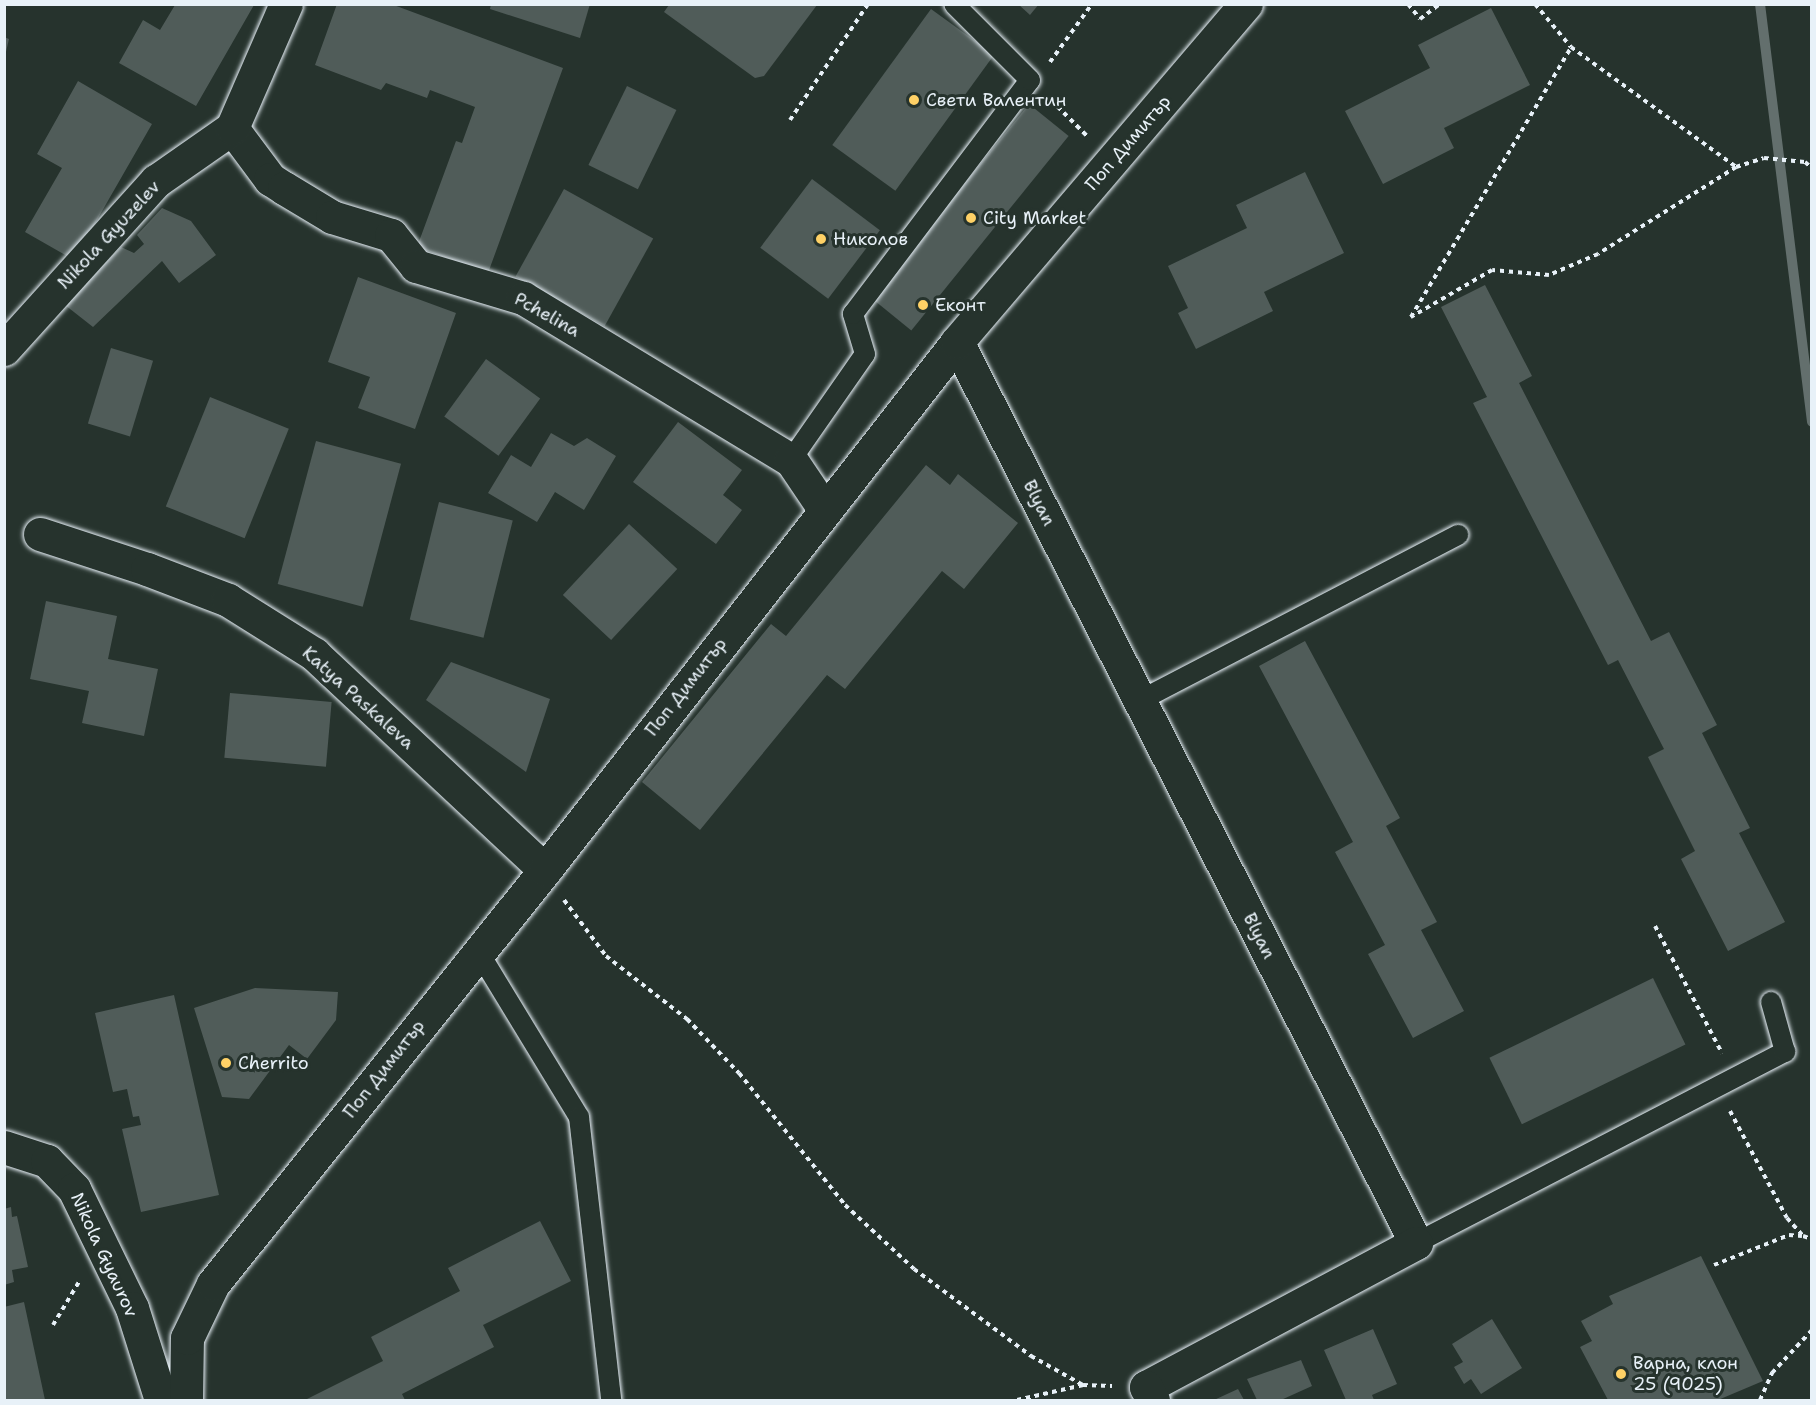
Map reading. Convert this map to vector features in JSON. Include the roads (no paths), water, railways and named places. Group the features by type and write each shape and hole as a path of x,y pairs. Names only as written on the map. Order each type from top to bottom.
{"street":[{"path":"232,128 286,4"},
{"name":"Поп Димитър","path":"186,1401 187,1338 213,1284 545,870 824,509 957,342 1246,4"},
{"name":"Nikola Gyuzelev","path":"4,349 156,182 232,128"},
{"name":"Pchelina","path":"232,128 270,180 332,217 391,235 416,266 523,298 790,460 824,509"},
{"name":"Blyan","path":"957,342 1416,1243"},
{"name":"Katya Paskaleva","path":"40,534 228,600 314,654 545,870"},
{"name":"Nikola Gyaurov","path":"4,1147 47,1161 74,1189 132,1308 161,1401"},
{"path":"1149,1394 1416,1243"}],"lane":[{"path":"790,460 865,354 853,314 1030,80 954,4"},
{"path":"1139,700 1458,536"},
{"path":"478,951 579,1117 611,1401"},
{"path":"1416,1243 1785,1052 1771,1002"}],"waterway":[{"path":"1760,4 1812,422"}],"place":[{"name":"Свети Валентин","path":"914,100"},
{"name":"City Market","path":"971,218"},
{"name":"Николов","path":"821,239"},
{"name":"Еконт","path":"923,305"},
{"name":"Cherrito","path":"226,1063"},
{"name":"Варна, клон 25 (9025)","path":"1621,1374"}]}
